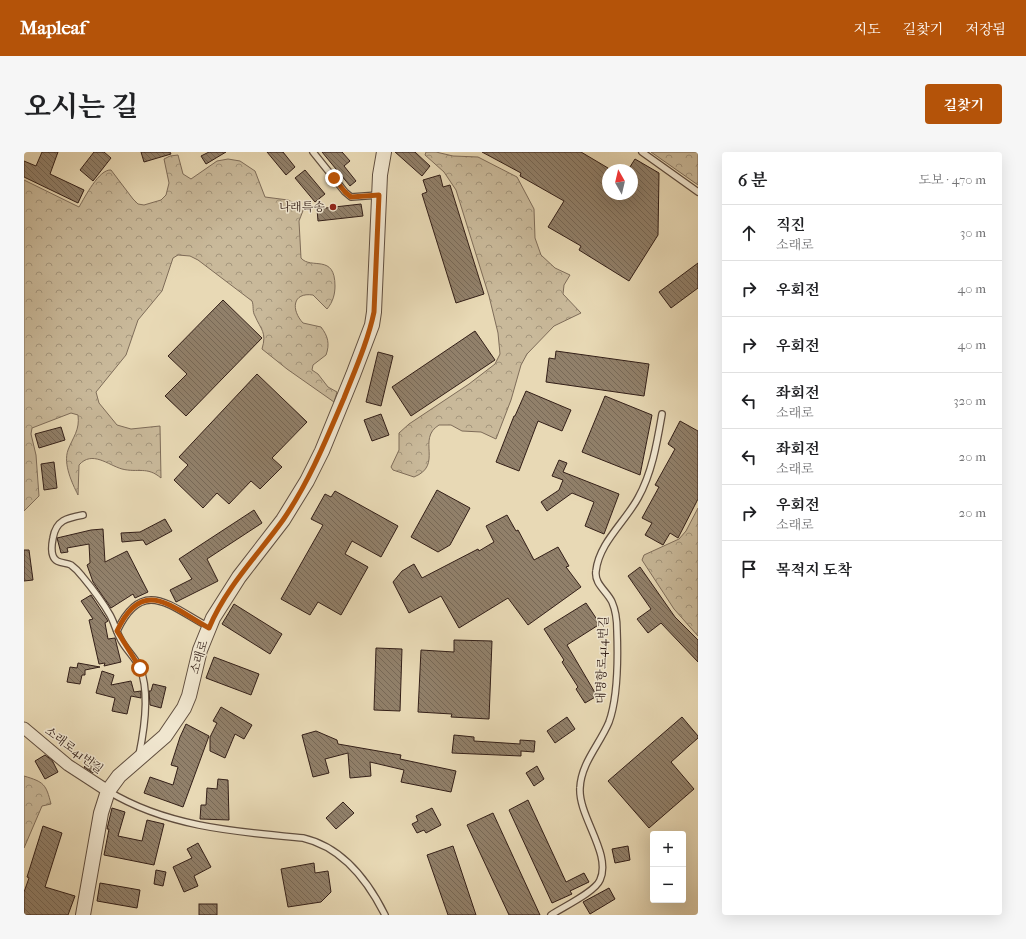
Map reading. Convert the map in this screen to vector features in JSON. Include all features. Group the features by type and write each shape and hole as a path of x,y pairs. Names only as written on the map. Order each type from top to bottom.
{"street":[{"name":"소래로","path":"83,915 101,813 108,791 119,776 165,736 184,708 190,696 200,650 213,618 239,577 283,520 307,481 322,451 353,375 372,325 374,312 380,175 384,152"},
{"name":"소래로41번길","path":"24,728 68,765 108,791"}],"lane":[{"path":"313,152 345,192 351,197 379,195"},
{"path":"642,152 698,192"},
{"name":"대명항로414번길","path":"551,915 597,885 602,874 603,865 585,813 580,789 585,767 608,723 615,690 617,633 615,610 609,597 596,580 596,573 603,548 631,510 642,490 654,454 662,414"},
{"path":"83,515 67,518 59,523 54,532 52,544 53,556 56,561 70,564 94,590 140,668 143,684 144,726 138,759"},
{"path":"117,631 122,620 133,607 150,600 159,599 209,628"},
{"path":"108,791 126,802 151,811 210,828 303,838 317,841 343,859 358,873 371,890 385,915"}],"green space":[{"path":"426,152 436,152 453,156 478,157 517,177 534,209 535,238 541,255 555,268 570,275 564,285 563,294 581,313 554,326 527,354 521,365 511,400 496,439 481,432 462,431 451,425 439,425 430,437 429,459 427,466 423,472 414,477 393,470 391,467 399,450 399,433 409,424 469,384 495,364 500,354 498,333 489,296 456,190 444,172 425,155"},
{"path":"651,152 698,152 698,185"},
{"path":"178,155 183,174 191,179 217,161 228,159 240,161 255,171 265,197 288,200 304,208 299,221 301,258 311,263 322,264 331,269 334,276 335,289 332,301 327,309 313,295 301,296 297,299 295,308 303,323 321,327 327,337 328,347 326,355 313,365 312,370 318,374 328,387 337,392 334,402 287,369 262,349 264,335 254,314 252,301 198,260 190,256 178,255 173,258 162,291 138,320 126,355 96,392 99,403 117,425 131,429 160,426 161,478 151,472 122,469 100,460 89,459 79,465 78,495 67,467 68,450 78,425 78,415 71,413 32,428 31,434 36,455 39,496 24,511 24,180 79,207 97,179 106,171 111,170 133,199 138,204 144,205 161,200 166,195 169,183 164,159 170,156"},
{"path":"698,508 698,636 674,609 642,560 644,555 679,539 686,531"},
{"path":"24,776 40,782 46,788 51,804 42,806 24,848"}],"building":[{"path":"42,152 58,152 50,174 84,190 78,203 24,177 24,161 36,166"},
{"path":"94,152 104,152 111,158 93,181 80,170"},
{"path":"141,152 170,152 171,154 144,162"},
{"path":"209,152 226,152 206,164 201,156"},
{"path":"267,152 283,152 295,167 286,175"},
{"path":"322,152 342,152 350,161 344,166 356,181 350,186"},
{"path":"395,152 415,152 430,166 422,176"},
{"path":"482,152 581,152 602,164 602,200 638,200 638,164 632,164 635,159 659,173 658,235 629,281 579,250 581,246 548,227 564,201 520,176 521,173"},
{"path":"305,170 325,194 315,202 295,178"},
{"path":"440,175 443,187 450,185 484,294 456,303 422,194 427,192 423,180"},
{"path":"361,204 363,216 318,221 317,209"},
{"path":"698,263 698,288 671,308 659,292"},
{"path":"223,300 262,338 186,416 165,396 187,374 168,356"},
{"path":"475,331 495,360 411,416 392,387"},
{"path":"556,351 649,364 644,396 546,382 549,358 555,359"},
{"path":"378,352 393,356 381,406 366,402"},
{"path":"257,374 307,422 272,458 282,467 260,489 251,481 229,504 217,493 203,508 174,480 188,465 179,457"},
{"path":"526,391 571,410 562,431 538,421 519,471 496,462 514,416"},
{"path":"605,396 652,415 640,475 582,452"},
{"path":"381,414 389,435 372,441 364,420"},
{"path":"680,421 698,431 698,499 678,538 670,533 663,545 645,535 652,523 642,518 659,487 655,485 675,449 668,444"},
{"path":"61,427 65,440 39,448 35,434"},
{"path":"559,460 567,463 563,472 619,494 604,534 585,526 594,502 572,493 547,511 541,502 559,490 563,480 552,476"},
{"path":"54,462 57,488 44,490 41,464"},
{"path":"437,490 470,508 450,545 438,552 411,537"},
{"path":"335,491 398,526 381,557 352,541 345,554 368,567 341,615 318,602 310,615 281,599 323,525 311,519 325,494 331,497"},
{"path":"254,510 262,523 207,559 218,581 176,602 170,590 192,579 179,559"},
{"path":"507,515 516,531 518,530 534,560 558,547 569,566 566,567 581,587 528,625 508,598 459,628 441,596 409,613 393,582 402,571 414,564 422,578 478,549 479,551 494,542 486,526"},
{"path":"165,519 172,531 146,545 143,540 122,542 121,533 140,532"},
{"path":"103,529 105,562 127,551 148,592 135,598 133,594 111,608 93,582 87,565 90,563 89,544 67,548 68,552 61,553 57,538 91,530"},
{"path":"24,550 29,550 33,580 24,581"},
{"path":"640,567 675,617 698,640 698,662 661,623 648,633 637,619 651,609 628,576"},
{"path":"91,595 108,621 105,623 108,639 115,638 121,662 104,666 105,663 99,664 89,620 93,619 81,601"},
{"path":"586,603 600,624 567,645 597,696 585,703 576,689 578,687 562,662 564,660 544,629"},
{"path":"234,604 282,634 270,654 222,624"},
{"path":"454,640 492,641 489,719 451,717 452,714 418,712 421,650 454,652"},
{"path":"376,648 402,649 400,711 374,710"},
{"path":"214,657 259,674 251,695 206,678"},
{"path":"78,663 100,667 85,670 85,675 82,675 80,684 67,682 70,667 77,668"},
{"path":"102,671 114,675 111,685 131,681 134,692 141,691 141,698 131,696 127,714 112,711 115,698 96,693"},
{"path":"153,684 166,687 161,708 150,705 149,691 151,691"},
{"path":"221,707 252,725 244,739 235,734 225,758 210,751 210,737 217,723 213,721"},
{"path":"567,717 575,729 555,743 547,731"},
{"path":"682,717 698,736 698,738 671,762 694,789 649,828 608,781"},
{"path":"186,724 209,736 183,807 144,793 150,777 173,785 178,767 171,765"},
{"path":"316,731 337,740 338,744 401,755 400,759 456,771 451,792 401,782 404,770 370,762 371,776 350,778 348,753 325,759 329,773 313,777 302,735"},
{"path":"454,735 474,737 474,741 520,744 520,740 535,741 534,752 521,751 521,756 452,753"},
{"path":"45,755 52,760 58,772 45,779 35,761"},
{"path":"94,758 101,765 93,773 84,767"},
{"path":"537,766 544,779 534,786 526,773"},
{"path":"218,779 228,780 229,820 200,819 201,805 206,805 207,788 217,789"},
{"path":"528,800 566,882 584,873 589,882 570,891 572,894 552,903 509,810"},
{"path":"343,802 354,813 336,829 326,818"},
{"path":"112,808 125,812 118,836 142,841 147,820 164,824 154,865 104,855 109,829 107,829"},
{"path":"432,808 441,825 426,833 424,830 417,833 412,824 418,821 416,816"},
{"path":"493,813 540,915 509,915 467,825"},
{"path":"43,826 62,833 45,887 75,896 68,915 24,915 24,892 29,878 27,877"},
{"path":"198,843 211,867 194,876 198,886 184,892 173,867 192,858 187,849"},
{"path":"453,846 476,915 448,915 427,855"},
{"path":"628,846 630,860 615,863 612,849"},
{"path":"314,863 315,873 328,871 331,892 321,902 288,907 281,869"},
{"path":"156,870 166,872 163,886 154,884"},
{"path":"100,883 140,890 137,908 97,901"},
{"path":"609,888 615,899 590,914 583,902"},
{"path":"199,904 217,904 217,915 199,915"}],"place":[{"name":"나래특송","path":"333,207"}],"route":[{"path":"140,668 129,653 117,631 122,620 133,607 138,604 159,599 209,628 213,618 239,577 283,520 307,481 322,451 353,375 372,325 374,312 379,195 351,197 334,178"}]}
